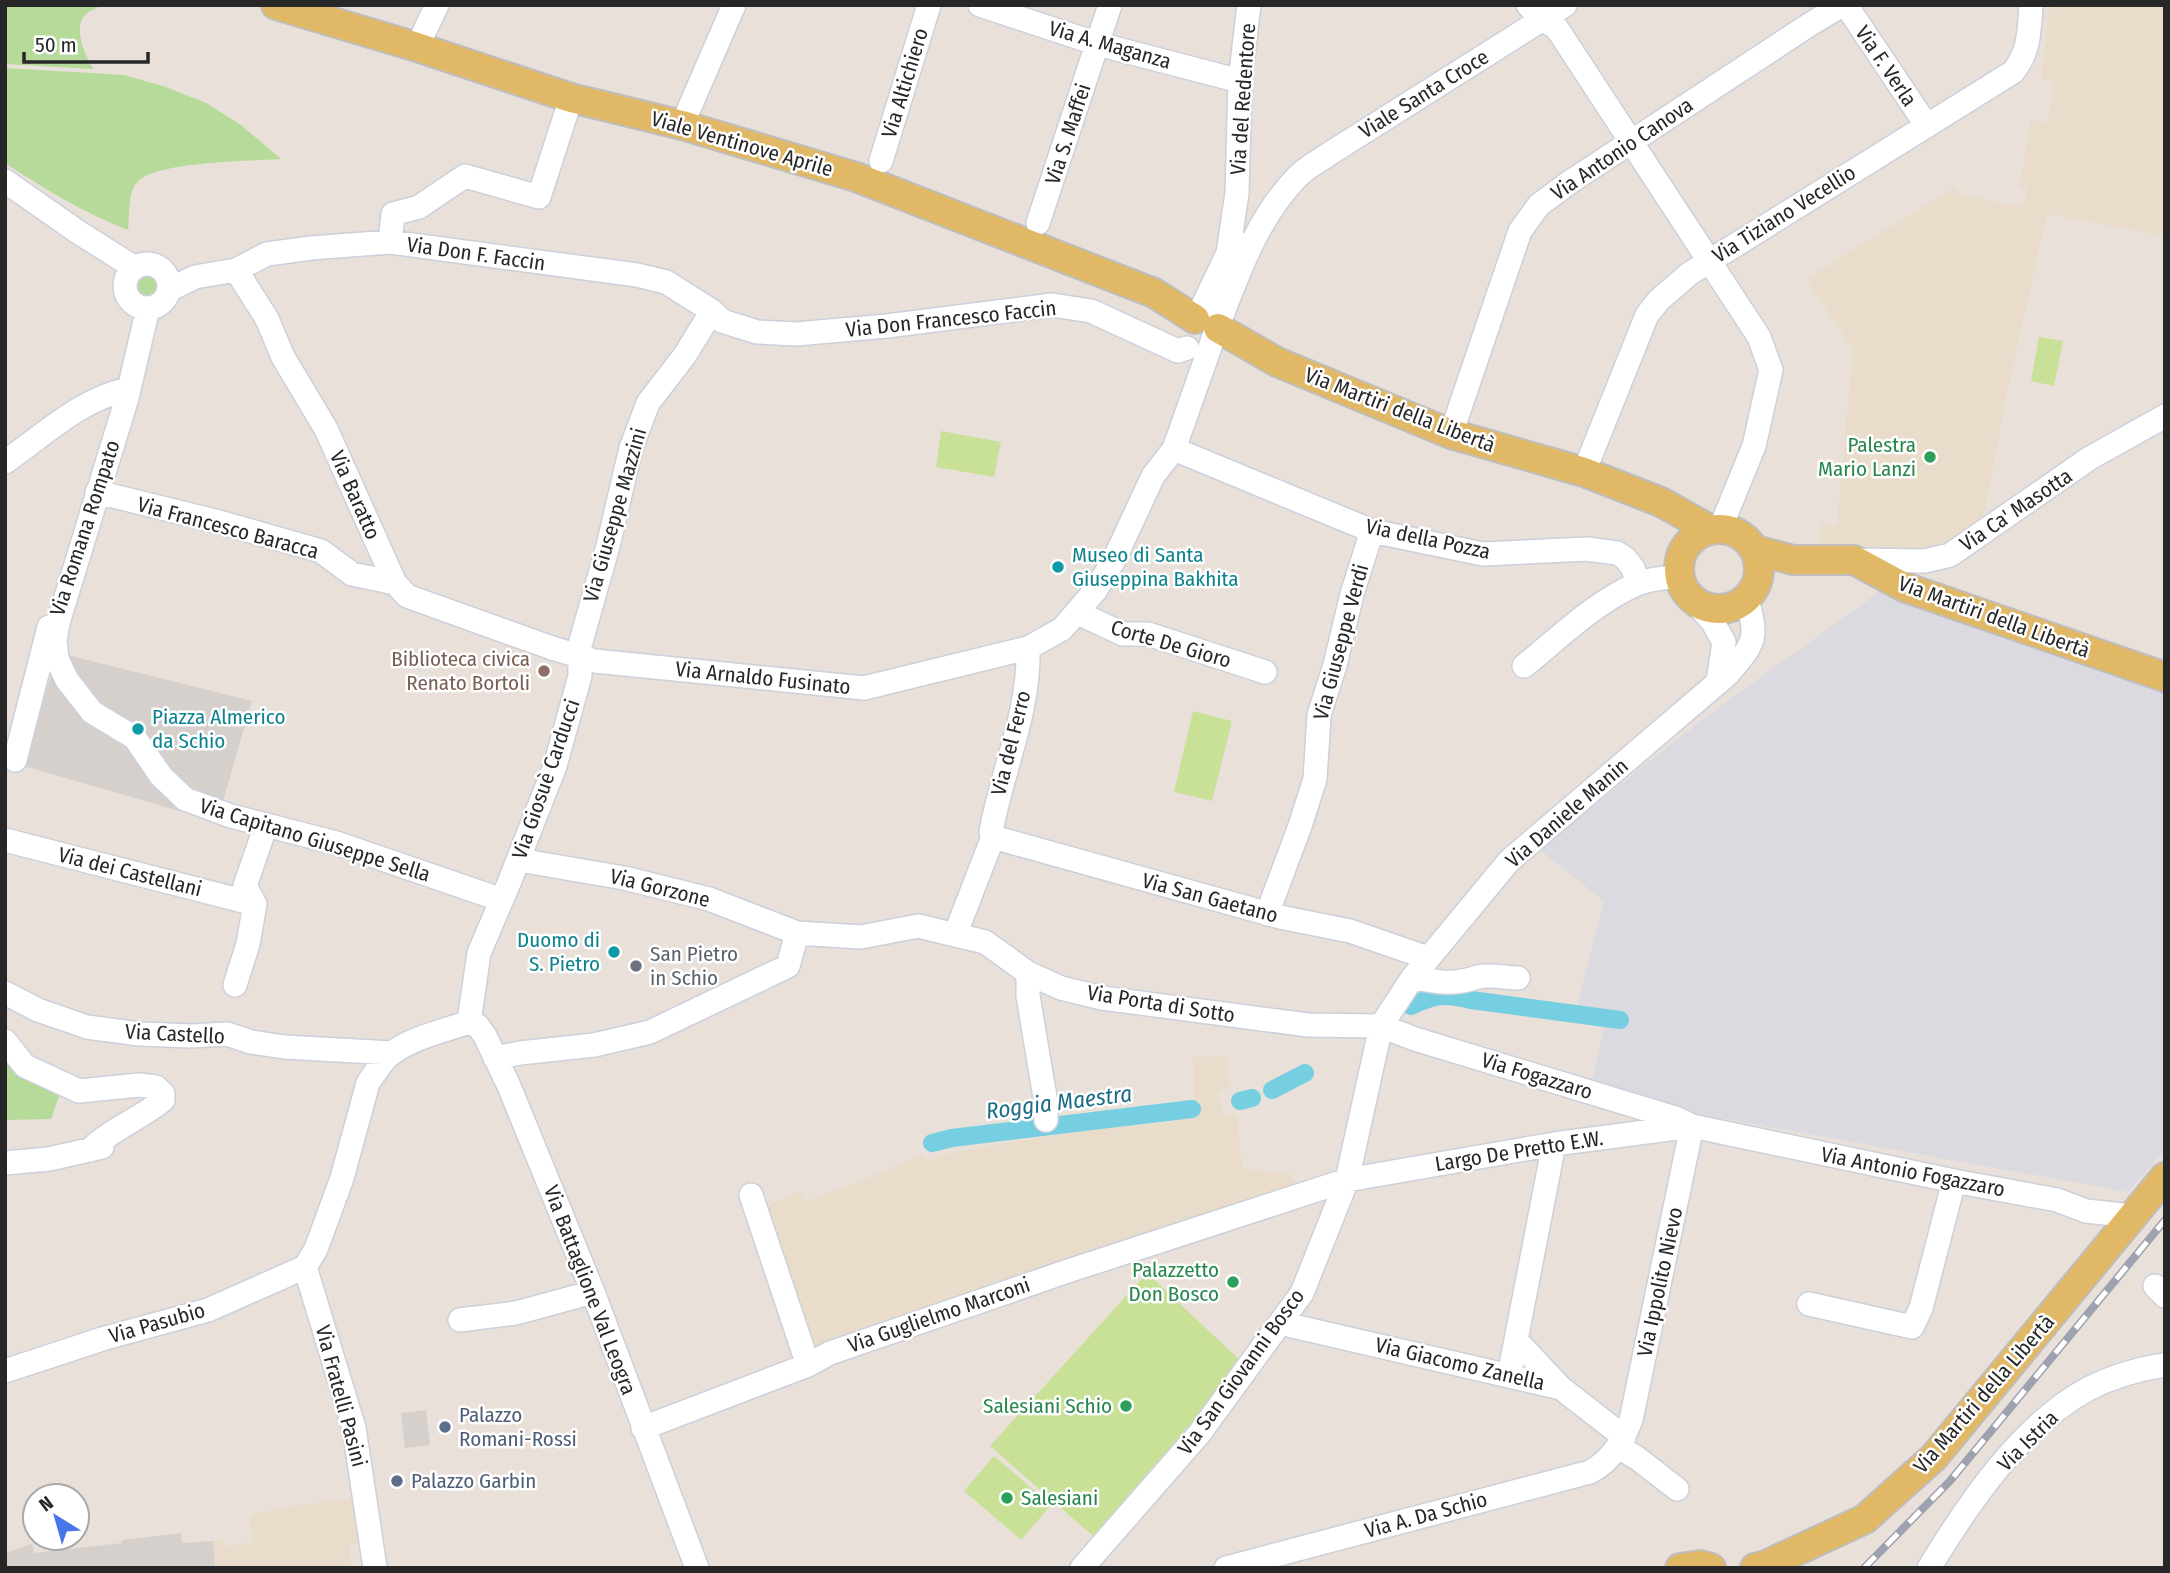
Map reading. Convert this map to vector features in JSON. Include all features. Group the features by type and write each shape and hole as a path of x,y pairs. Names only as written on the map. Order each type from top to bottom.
{"main road":[{"name":"Viale Ventinove Aprile","path":"276,5 417,47 568,108 682,125 856,177 1154,293 1209,323"},
{"name":"Via Martiri della Libertà","path":"1209,323 1277,362 1451,434 1584,472 1667,505 1715,529 1734,531 1746,538 1755,550 1793,560 1854,561 1904,587 2165,677"},
{"path":"1667,505 1679,525 1686,546"},
{"path":"1695,602 1683,587 1679,566 1686,546 1697,536 1715,529"},
{"path":"1751,595 1759,577 1760,563 1755,550"},
{"name":"Via Martiri della Libertà","path":"1695,602 1716,610 1738,606 1751,595 1825,561"},
{"name":"Via Martiri della Libertà","path":"1761,1567 1866,1519 1934,1457 2165,1177"},
{"path":"1680,1568 1702,1565 1711,1568"}],"street":[{"path":"417,47 437,5"},
{"path":"682,125 734,5"},
{"name":"Via Altichiero","path":"881,161 894,126 929,5"},
{"name":"Via A. Maganza","path":"981,5 1097,44 1240,81"},
{"name":"Via S. Maffei","path":"1038,223 1110,5"},
{"name":"Via del Redentore","path":"1228,253 1237,193 1240,81 1249,5"},
{"name":"Viale Santa Croce","path":"1209,323 1228,253 1266,215 1300,174 1535,13 1565,5"},
{"name":"Via F. Verla","path":"1844,5 1927,126"},
{"name":"Via Antonio Canova","path":"1451,434 1520,231 1539,205 1631,141 1844,5"},
{"name":"Via Tiziano Vecellio","path":"1584,472 1647,315 1659,300 1689,274 2013,72 2024,59 2031,5"},
{"path":"1535,13 1556,27 1759,337 1771,370 1754,446 1715,529"},
{"path":"390,242 393,214 419,207 466,176 539,198 568,108"},
{"path":"5,181 89,237 132,272"},
{"name":"Via del Redentore","path":"1237,193 1255,225"},
{"name":"Viale Santa Croce","path":"1209,323 1255,225"},
{"name":"Via Don F. Faccin","path":"236,270 267,254 390,242 637,275 666,282 712,311"},
{"path":"141,265 155,265 167,282 164,301 140,306 125,287 132,272 141,265"},
{"path":"167,282 236,270"},
{"name":"Via Baratto","path":"236,270 267,319 283,357 326,429 395,583"},
{"name":"Via Don Francesco Faccin","path":"712,311 722,321 737,327 757,332 796,334 887,326 1052,305 1091,311 1178,351 1187,348"},
{"name":"Via Romana Rompato","path":"9,760 48,628 58,624 86,538 97,492 129,389 143,334 140,306"},
{"name":"Via Giuseppe Mazzini","path":"579,656 631,448 648,403 685,355 712,311"},
{"name":"Via Arnaldo Fusinato","path":"579,656 595,661 864,688 1028,648 1062,629 1078,613 1114,560 1153,476 1174,449 1209,323"},
{"path":"5,462 89,402 109,393 129,389"},
{"name":"Via Ca' Masotta","path":"1854,561 1911,561 1950,555 2090,458 2165,416"},
{"name":"Via della Pozza","path":"1174,449 1372,531 1483,554 1607,551 1625,558 1633,568 1637,583"},
{"name":"Via Francesco Baracca","path":"97,492 321,551 352,574 395,583"},
{"name":"Via Giuseppe Verdi","path":"1267,914 1315,779 1319,715 1372,531"},
{"path":"1524,666 1603,603 1637,583 1680,577"},
{"path":"395,583 407,596 579,656"},
{"path":"1695,602 1712,621 1730,649 1737,650 1751,645 1755,626 1751,595"},
{"name":"Corte De Gioro","path":"1078,613 1123,634 1148,634 1265,672"},
{"name":"Via Capitano Giuseppe Sella","path":"58,624 55,640 57,659 68,680 92,712 135,738 161,776 185,799 231,816 336,843 502,900"},
{"path":"1718,682 1724,642"},
{"name":"Via Daniele Manin","path":"1381,1026 1413,977 1509,860 1728,674 1751,645"},
{"name":"Via del Ferro","path":"955,935 993,837 990,832 997,799 1023,715 1028,648"},
{"name":"Via Giosuè Carducci","path":"469,1022 479,953 555,766 580,676 579,656"},
{"path":"235,985 248,944 254,904 245,886 266,825"},
{"name":"Via San Gaetano","path":"993,837 1267,914 1350,931 1428,958"},
{"name":"Via dei Castellani","path":"5,840 254,904"},
{"name":"Via Gorzone","path":"519,860 624,878 709,899 797,933 861,937 918,926 955,935"},
{"path":"495,1058 594,1045 650,1032 788,965 797,933"},
{"name":"Via Porta di Sotto","path":"955,935 985,942 1028,973 1061,988 1102,998 1308,1025 1381,1026"},
{"path":"1028,973 1028,996 1046,1103 1045,1120"},
{"path":"1413,977 1436,982 1473,981 1479,977 1518,978"},
{"name":"Via Castello","path":"5,993 38,1010 87,1027 178,1036 227,1034 251,1042 284,1047 392,1053"},
{"path":"305,1267 316,1249 342,1178 368,1083 377,1069 392,1053 416,1041 469,1022"},
{"name":"Via Battaglione Val Leogra","path":"469,1022 478,1026 509,1086 593,1292 697,1568"},
{"name":"Via Fogazzaro","path":"1381,1026 1415,1039 1675,1118 1692,1126"},
{"name":"Via San Giovanni Bosco","path":"1082,1568 1199,1434 1302,1293 1347,1180 1381,1026"},
{"path":"5,1041 25,1066 79,1091 139,1085 156,1087 163,1094 163,1100 154,1108 103,1138 90,1150"},
{"path":"5,1163 50,1159 108,1146 152,1122"},
{"name":"Largo De Pretto E.W.","path":"1347,1180 1554,1144 1692,1126"},
{"name":"Via Antonio Fogazzaro","path":"1692,1126 2057,1200 2086,1211 2133,1216"},
{"name":"Via Ippolito Nievo","path":"1621,1442 1631,1420 1692,1126"},
{"path":"1509,1376 1554,1144"},
{"name":"Via Guglielmo Marconi","path":"643,1428 831,1353 1068,1270 1347,1180"},
{"path":"1809,1304 1912,1327 1921,1308 1954,1181"},
{"path":"751,1195 808,1364"},
{"name":"Via Guglielmo Marconi","path":"1240,1215 1294,1203 1308,1203 1325,1219 1326,1232"},
{"name":"Via Pasubio","path":"5,1371 102,1339 208,1310 305,1267"},
{"name":"Via Fratelli Pasini","path":"305,1267 354,1427 375,1568"},
{"path":"460,1320 516,1313 593,1292"},
{"name":"Via Giacomo Zanella","path":"1280,1323 1562,1388 1621,1442"},
{"path":"1516,1340 1562,1388"},
{"name":"Via Istria","path":"1929,1568 1966,1510 2009,1458 2049,1416 2087,1390 2107,1381 2126,1373 2165,1364"},
{"path":"1621,1442 1677,1489"},
{"name":"Via A. Da Schio","path":"1226,1568 1590,1472 1610,1458 1621,1442"}],"shaded area":[{"path":"2050,5 2165,5 2165,236 2047,214 2010,378 1979,540 1957,557 1820,550 1821,523 1837,526 1853,349 1806,279 1955,187 1959,194 2023,207 2028,189 2020,187 2031,121 2048,122 2055,82 2041,79"},
{"path":"1882,590 2165,687 2165,1150 2128,1192 1589,1094 1606,1019 1575,1014 1604,901 1539,849 1711,713"},
{"name":"Piazza Almerico da Schio","path":"59,653 252,701 217,822 21,765"},
{"path":"1228,1056 1229,1085 1232,1088 1218,1091 1223,1117 1237,1114 1242,1168 1292,1175 1295,1185 802,1350 754,1212 800,1191 804,1202 924,1154 927,1161 945,1154 1080,1131 1177,1122 1176,1118 1195,1116 1193,1057"},
{"path":"426,1410 430,1445 405,1448 401,1413"},
{"path":"359,1499 364,1542 349,1544 351,1568 215,1568 213,1541 223,1539 224,1546 253,1542 249,1515"},
{"path":"181,1533 182,1543 213,1541 215,1568 5,1568 5,1553 21,1548 21,1552 34,1553 91,1552 91,1547 122,1543 122,1540"}],"green space":[{"path":"5,5 102,5 86,14 80,27 81,42 93,69 5,64"},
{"path":"5,68 124,75 166,87 206,103 241,125 281,159 205,163 147,175 134,187 128,230 65,200 5,163"},
{"path":"147,272 153,273 161,281 161,293 153,301 147,302 141,301 133,293 132,287 133,281 141,273"},
{"path":"2039,337 2063,341 2054,386 2031,381"},
{"path":"941,431 1001,442 994,477 936,467"},
{"path":"1193,711 1232,721 1212,801 1174,792"},
{"path":"5,1035 60,1093 51,1119 5,1120"},
{"name":"Salesiani Schio","path":"1147,1273 1243,1363 1093,1536 990,1446"},
{"name":"Salesiani","path":"994,1456 1051,1505 1021,1540 964,1491"}],"waterway":[{"name":"Roggia Maestra","path":"1411,1006 1434,997 1447,996 1620,1020"},
{"name":"Roggia Maestra","path":"1272,1090 1305,1073"},
{"name":"Roggia Maestra","path":"1240,1101 1252,1098"},
{"name":"Roggia Maestra","path":"932,1143 952,1138 1192,1109"}],"railway":[{"path":"1864,1568 1950,1481 2165,1220"}],"place":[{"name":"Palestra Mario Lanzi","path":"1930,457"},
{"name":"Museo di Santa Giuseppina Bakhita","path":"1058,567"},
{"name":"Biblioteca civica Renato Bortoli","path":"544,671"},
{"name":"Piazza Almerico da Schio","path":"138,729"},
{"name":"Duomo di S. Pietro","path":"614,952"},
{"name":"San Pietro in Schio","path":"636,966"},
{"name":"Palazzetto Don Bosco","path":"1233,1282"},
{"name":"Salesiani Schio","path":"1126,1406"},
{"name":"Palazzo Romani-Rossi","path":"445,1427"},
{"name":"Palazzo Garbin","path":"397,1481"},
{"name":"Salesiani","path":"1007,1498"}]}
